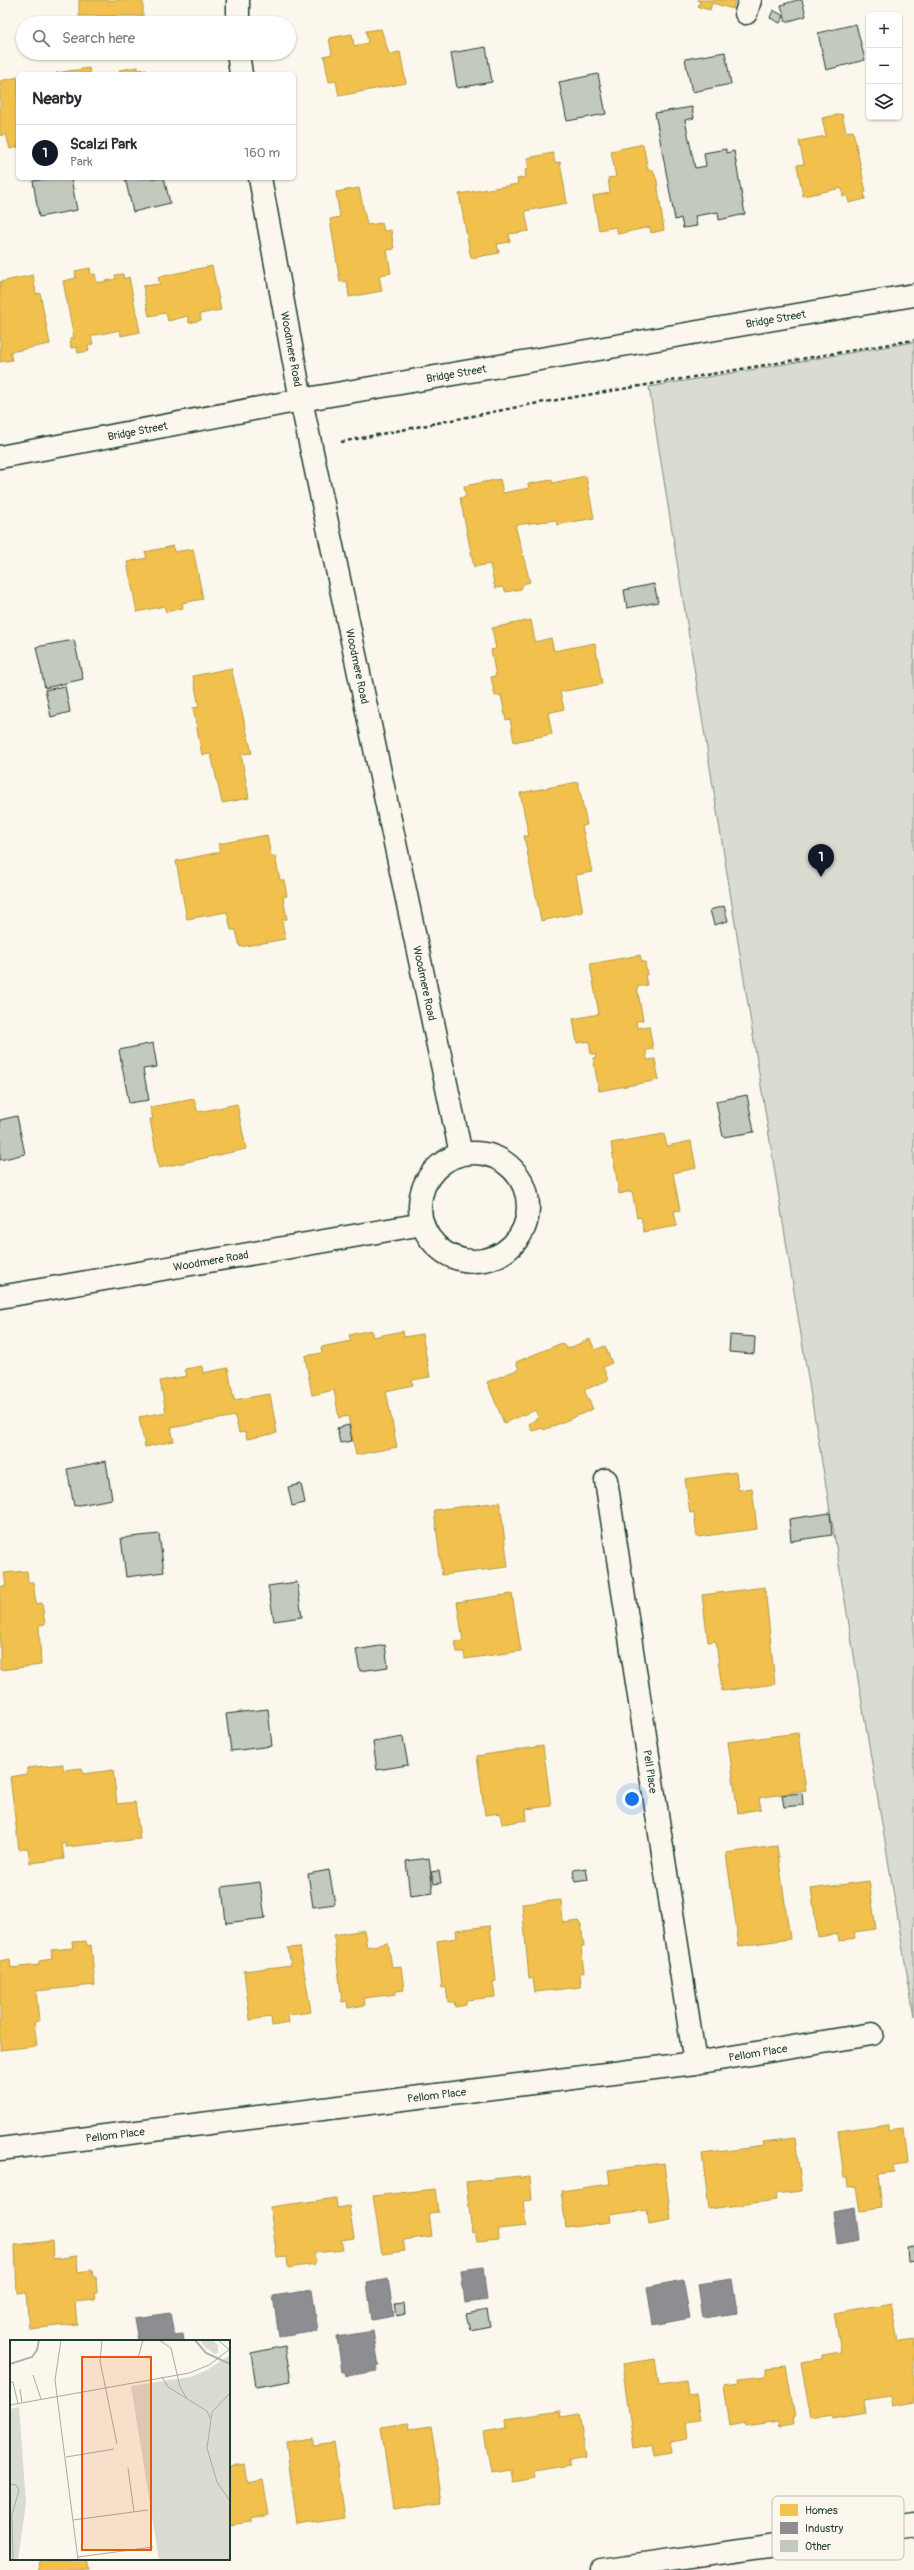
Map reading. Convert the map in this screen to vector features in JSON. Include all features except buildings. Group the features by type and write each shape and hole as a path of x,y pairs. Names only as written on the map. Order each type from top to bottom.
{"street":[{"path":"238,0 238,16"},
{"path":"239,60 241,72"},
{"name":"Woodmere Road","path":"260,180 311,449 461,1154"},
{"name":"Bridge Street","path":"0,458 301,400 914,296"},
{"path":"473,1153 491,1156 507,1164 522,1182 528,1205 523,1228 510,1247 489,1259 478,1261 466,1260 444,1252 428,1235 422,1224 420,1202 426,1181 441,1164 461,1154 473,1153"},
{"name":"Woodmere Road","path":"0,1296 422,1224"},
{"name":"Pell Place","path":"606,1480 695,2063"},
{"name":"Pellom Place","path":"0,2149 695,2063 872,2034"},
{"path":"904,2526 914,2525"},
{"path":"601,2570 772,2545"}],"path":[{"path":"311,449 533,404 914,340"}],"shaded area":[{"path":"914,342 914,2016 806,1366 649,387"}],"place":[{"name":"Scalzi Park","path":"821,877"}]}
